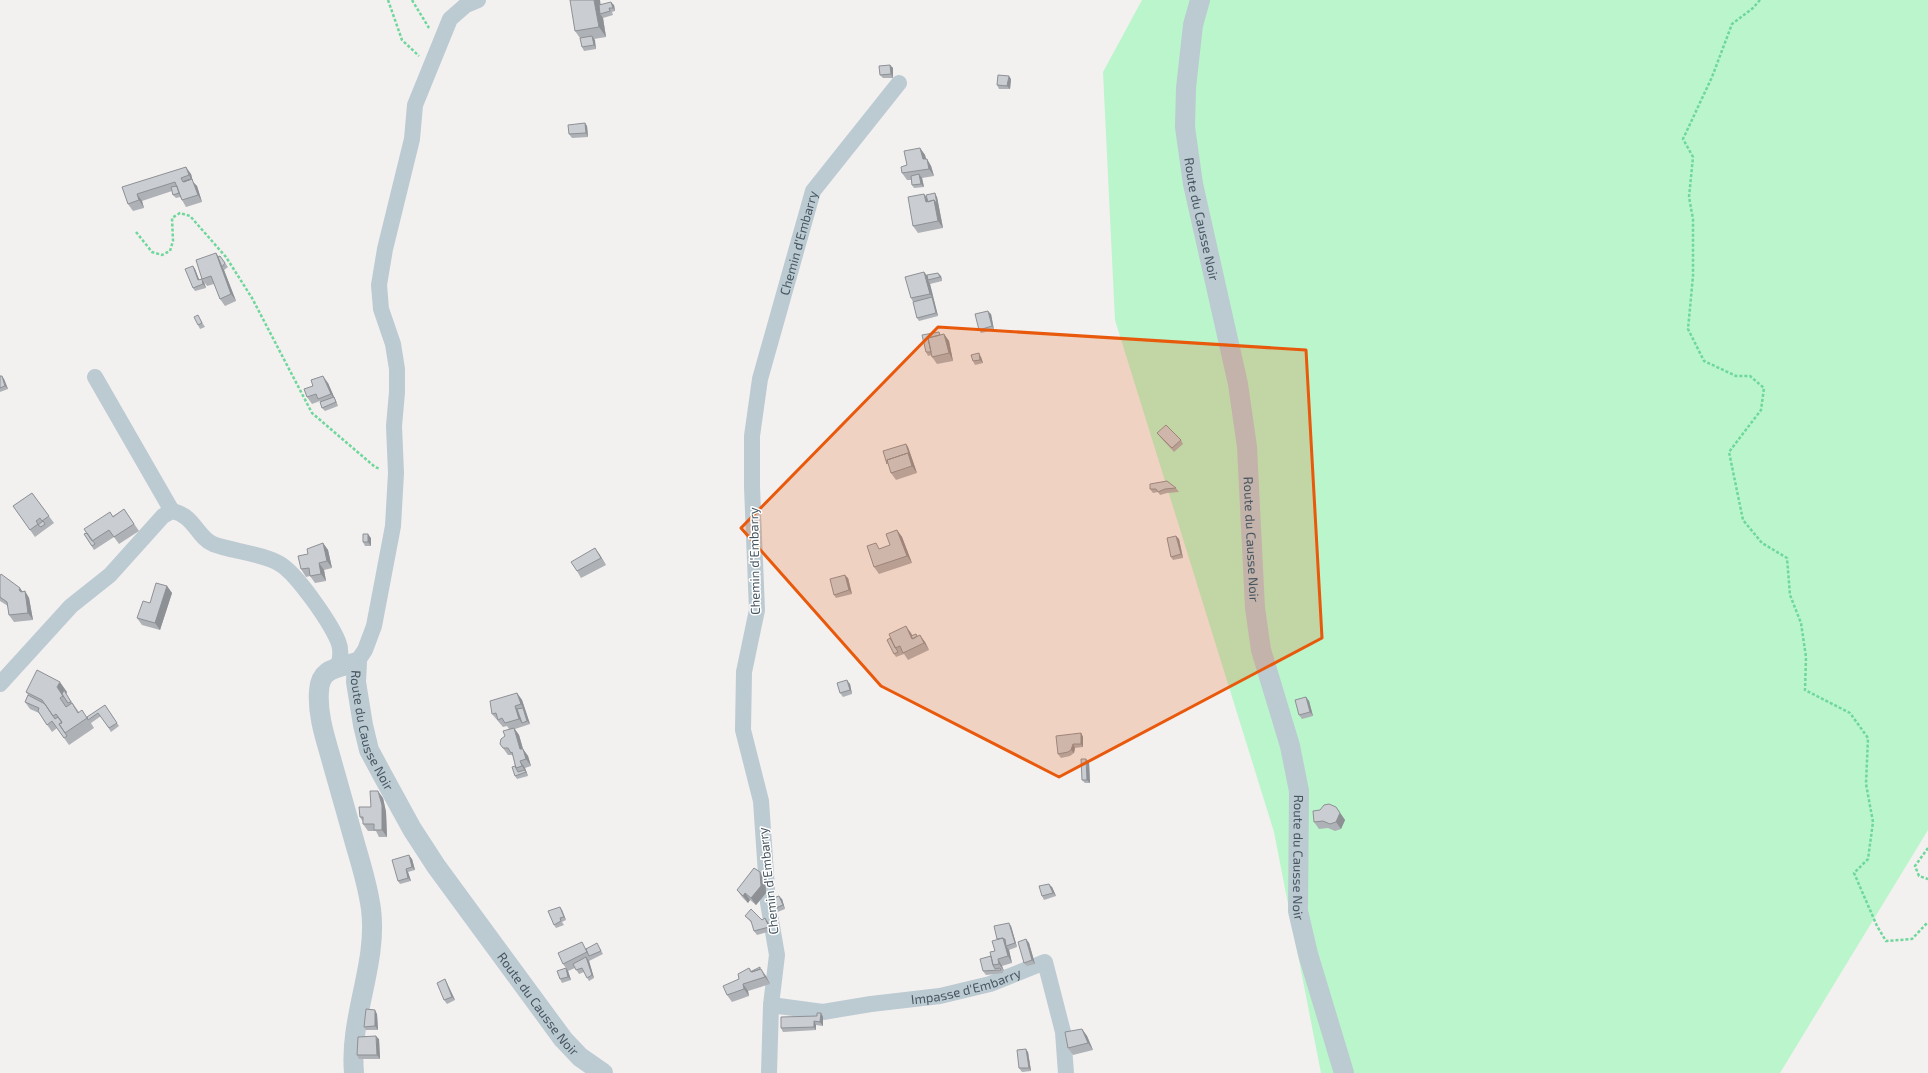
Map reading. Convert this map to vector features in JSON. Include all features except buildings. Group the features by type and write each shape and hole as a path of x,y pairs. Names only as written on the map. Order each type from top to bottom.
{"street":[{"path":"357,662 365,650 374,626 392,526 396,474 394,426 397,392 396,369 393,344 381,309 379,285 385,248 412,139 415,105 450,19 466,5 478,0"},
{"name":"Route du Causse Noir","path":"1200,0 1192,33 1186,88 1185,127 1193,184 1238,384 1247,447 1255,608 1261,650 1290,746 1299,792 1298,911 1308,954 1344,1073"},
{"name":"Chemin d'Embarry","path":"770,1073 771,1005 777,955 768,903 760,801 742,730 744,672 757,610 752,487 752,436 760,378 813,190 899,82"},
{"path":"95,377 172,511"},
{"path":"0,684 71,606 110,575 163,516 172,511 182,512 212,543 280,563 292,573 304,588 339,642 341,654 338,668"},
{"name":"Route du Causse Noir","path":"354,1073 352,1053 355,1029 372,939 371,909 367,886 329,750 319,705 318,690 321,678 327,671 357,662 356,682 369,750 412,829 436,866 563,1039 580,1057 603,1073"},
{"name":"Impasse d'Embarry","path":"771,1005 823,1012 871,1004 940,996 990,984 1045,962 1063,1032 1066,1073"}],"path":[{"path":"388,0 402,40 430,66"},
{"path":"412,0 440,45"},
{"path":"1760,0 1753,8 1732,24 1712,77 1683,139 1692,157 1689,197 1693,219 1693,276 1688,329 1704,361 1736,376 1750,376 1764,388 1761,410 1729,452 1743,520 1762,543 1787,558 1790,595 1801,623 1806,657 1805,690 1850,713 1868,738 1866,784 1873,822 1868,859 1854,872 1877,926 1886,941 1912,939 1928,922"},
{"path":"136,232 152,252 162,255 170,251 173,242 172,218 180,214 190,216 226,258 252,298 312,413 375,467 396,474"},
{"path":"1928,848 1915,866 1919,876 1928,879"}],"highlighted area":[{"path":"938,327 1306,350 1322,638 1059,777 881,686 741,528"}],"green space":[{"path":"1142,0 1928,0 1928,830 1780,1073 1321,1073 1274,832 1115,320 1103,72"}]}
